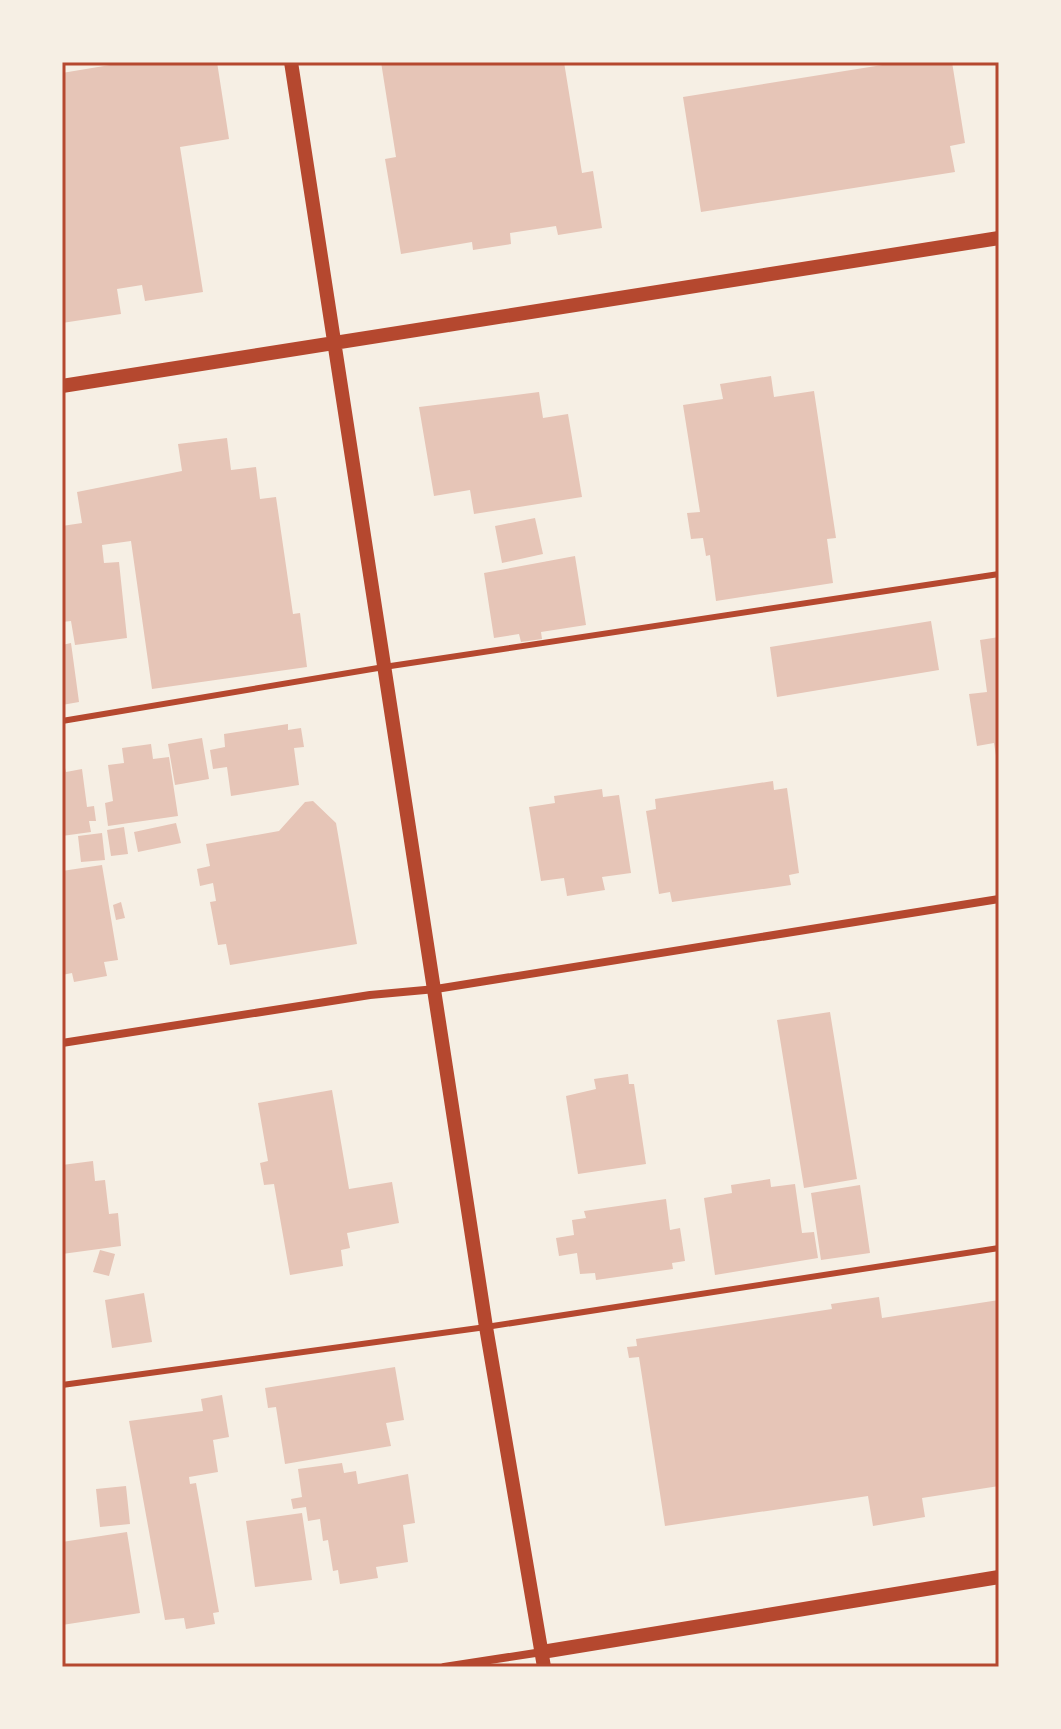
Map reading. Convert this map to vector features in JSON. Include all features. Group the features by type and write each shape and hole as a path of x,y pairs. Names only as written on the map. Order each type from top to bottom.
{"street":[{"path":"291,62 486,1327 543,1660"},
{"path":"62,386 999,238"},
{"path":"62,1043 370,995 436,989 999,899"},
{"path":"444,1667 543,1660 999,1577"}],"lane":[{"path":"62,721 384,667 999,574"},
{"path":"62,1385 486,1327 999,1248"}],"building":[{"path":"128,62 217,62 229,139 180,147 203,292 145,301 142,285 117,289 121,314 62,323 62,73"},
{"path":"381,62 564,62 582,173 593,171 602,228 558,235 556,226 510,233 511,244 473,250 472,242 401,254 385,159 396,157"},
{"path":"901,62 952,62 965,143 950,146 955,172 701,212 683,97"},
{"path":"771,376 774,397 814,391 836,538 827,539 833,583 716,601 710,555 706,556 703,538 691,539 687,513 700,512 683,405 723,399 720,384"},
{"path":"539,392 543,418 568,414 582,497 474,514 470,490 434,496 419,407"},
{"path":"227,438 231,470 256,467 260,499 276,497 293,614 300,613 307,667 152,689 131,541 102,545 104,563 119,562 127,638 75,645 71,621 62,622 62,526 82,523 77,492 182,471 178,444"},
{"path":"535,518 543,554 502,563 495,526"},
{"path":"575,556 586,625 541,632 542,639 521,642 519,634 494,638 484,573"},
{"path":"931,621 939,670 777,697 770,647"},
{"path":"999,637 997,762 994,743 977,746 969,694 987,692 980,640"},
{"path":"71,643 79,702 62,705 62,645"},
{"path":"288,724 288,730 301,728 304,747 294,748 299,785 231,796 227,767 213,769 210,750 225,747 224,734"},
{"path":"202,738 209,779 175,785 168,744"},
{"path":"151,744 153,759 169,757 178,816 108,826 105,803 113,801 108,765 124,763 122,748"},
{"path":"62,756 66,772 82,769 87,807 94,806 96,821 89,821 91,832 62,836"},
{"path":"773,781 774,790 787,788 799,873 789,875 791,885 672,902 670,892 659,894 646,811 656,809 655,799"},
{"path":"602,789 603,797 619,795 631,873 602,877 605,890 567,896 564,878 541,881 529,807 555,803 554,796"},
{"path":"313,801 336,823 357,944 230,965 226,944 218,945 210,902 216,901 213,883 200,886 197,869 210,866 206,844 279,831 305,802"},
{"path":"176,823 181,843 138,852 134,832"},
{"path":"124,827 128,854 111,856 107,830"},
{"path":"102,833 105,860 81,862 78,836"},
{"path":"102,865 118,960 104,962 107,976 74,982 72,973 62,975 62,871"},
{"path":"121,902 125,918 116,920 113,905"},
{"path":"830,1012 857,1179 804,1188 777,1020"},
{"path":"628,1074 629,1084 634,1084 646,1164 578,1174 566,1096 596,1089 594,1079"},
{"path":"332,1090 349,1189 392,1182 399,1223 347,1233 350,1248 341,1250 343,1266 290,1275 274,1184 264,1185 260,1163 268,1161 258,1103"},
{"path":"93,1161 95,1181 105,1180 109,1214 118,1213 121,1246 62,1254 62,1165"},
{"path":"770,1179 771,1187 795,1184 802,1233 814,1232 818,1258 715,1275 704,1198 732,1193 731,1185"},
{"path":"860,1185 870,1253 821,1260 811,1193"},
{"path":"666,1199 670,1230 680,1228 685,1261 672,1263 673,1269 596,1280 595,1273 580,1274 577,1253 559,1256 556,1238 574,1235 572,1220 586,1218 584,1211"},
{"path":"100,1250 115,1254 109,1276 93,1272"},
{"path":"144,1293 152,1342 112,1348 105,1300"},
{"path":"879,1297 882,1318 999,1300 999,1486 922,1498 925,1517 873,1526 868,1496 665,1526 639,1357 629,1358 627,1347 637,1346 636,1339 832,1309 831,1304"},
{"path":"395,1367 404,1420 386,1423 391,1446 285,1464 276,1407 268,1408 265,1388"},
{"path":"222,1395 229,1437 213,1440 218,1472 189,1477 190,1484 196,1483 219,1612 213,1613 215,1624 186,1629 184,1618 165,1620 129,1421 203,1411 201,1399"},
{"path":"342,1463 344,1473 356,1471 358,1484 408,1474 415,1523 403,1525 408,1562 376,1567 378,1578 340,1584 338,1570 333,1571 328,1540 323,1541 320,1519 308,1521 306,1507 293,1509 291,1499 302,1497 298,1469"},
{"path":"126,1486 130,1524 100,1527 96,1489"},
{"path":"302,1513 312,1580 255,1587 246,1521"},
{"path":"127,1532 140,1613 62,1625 62,1542"}]}
